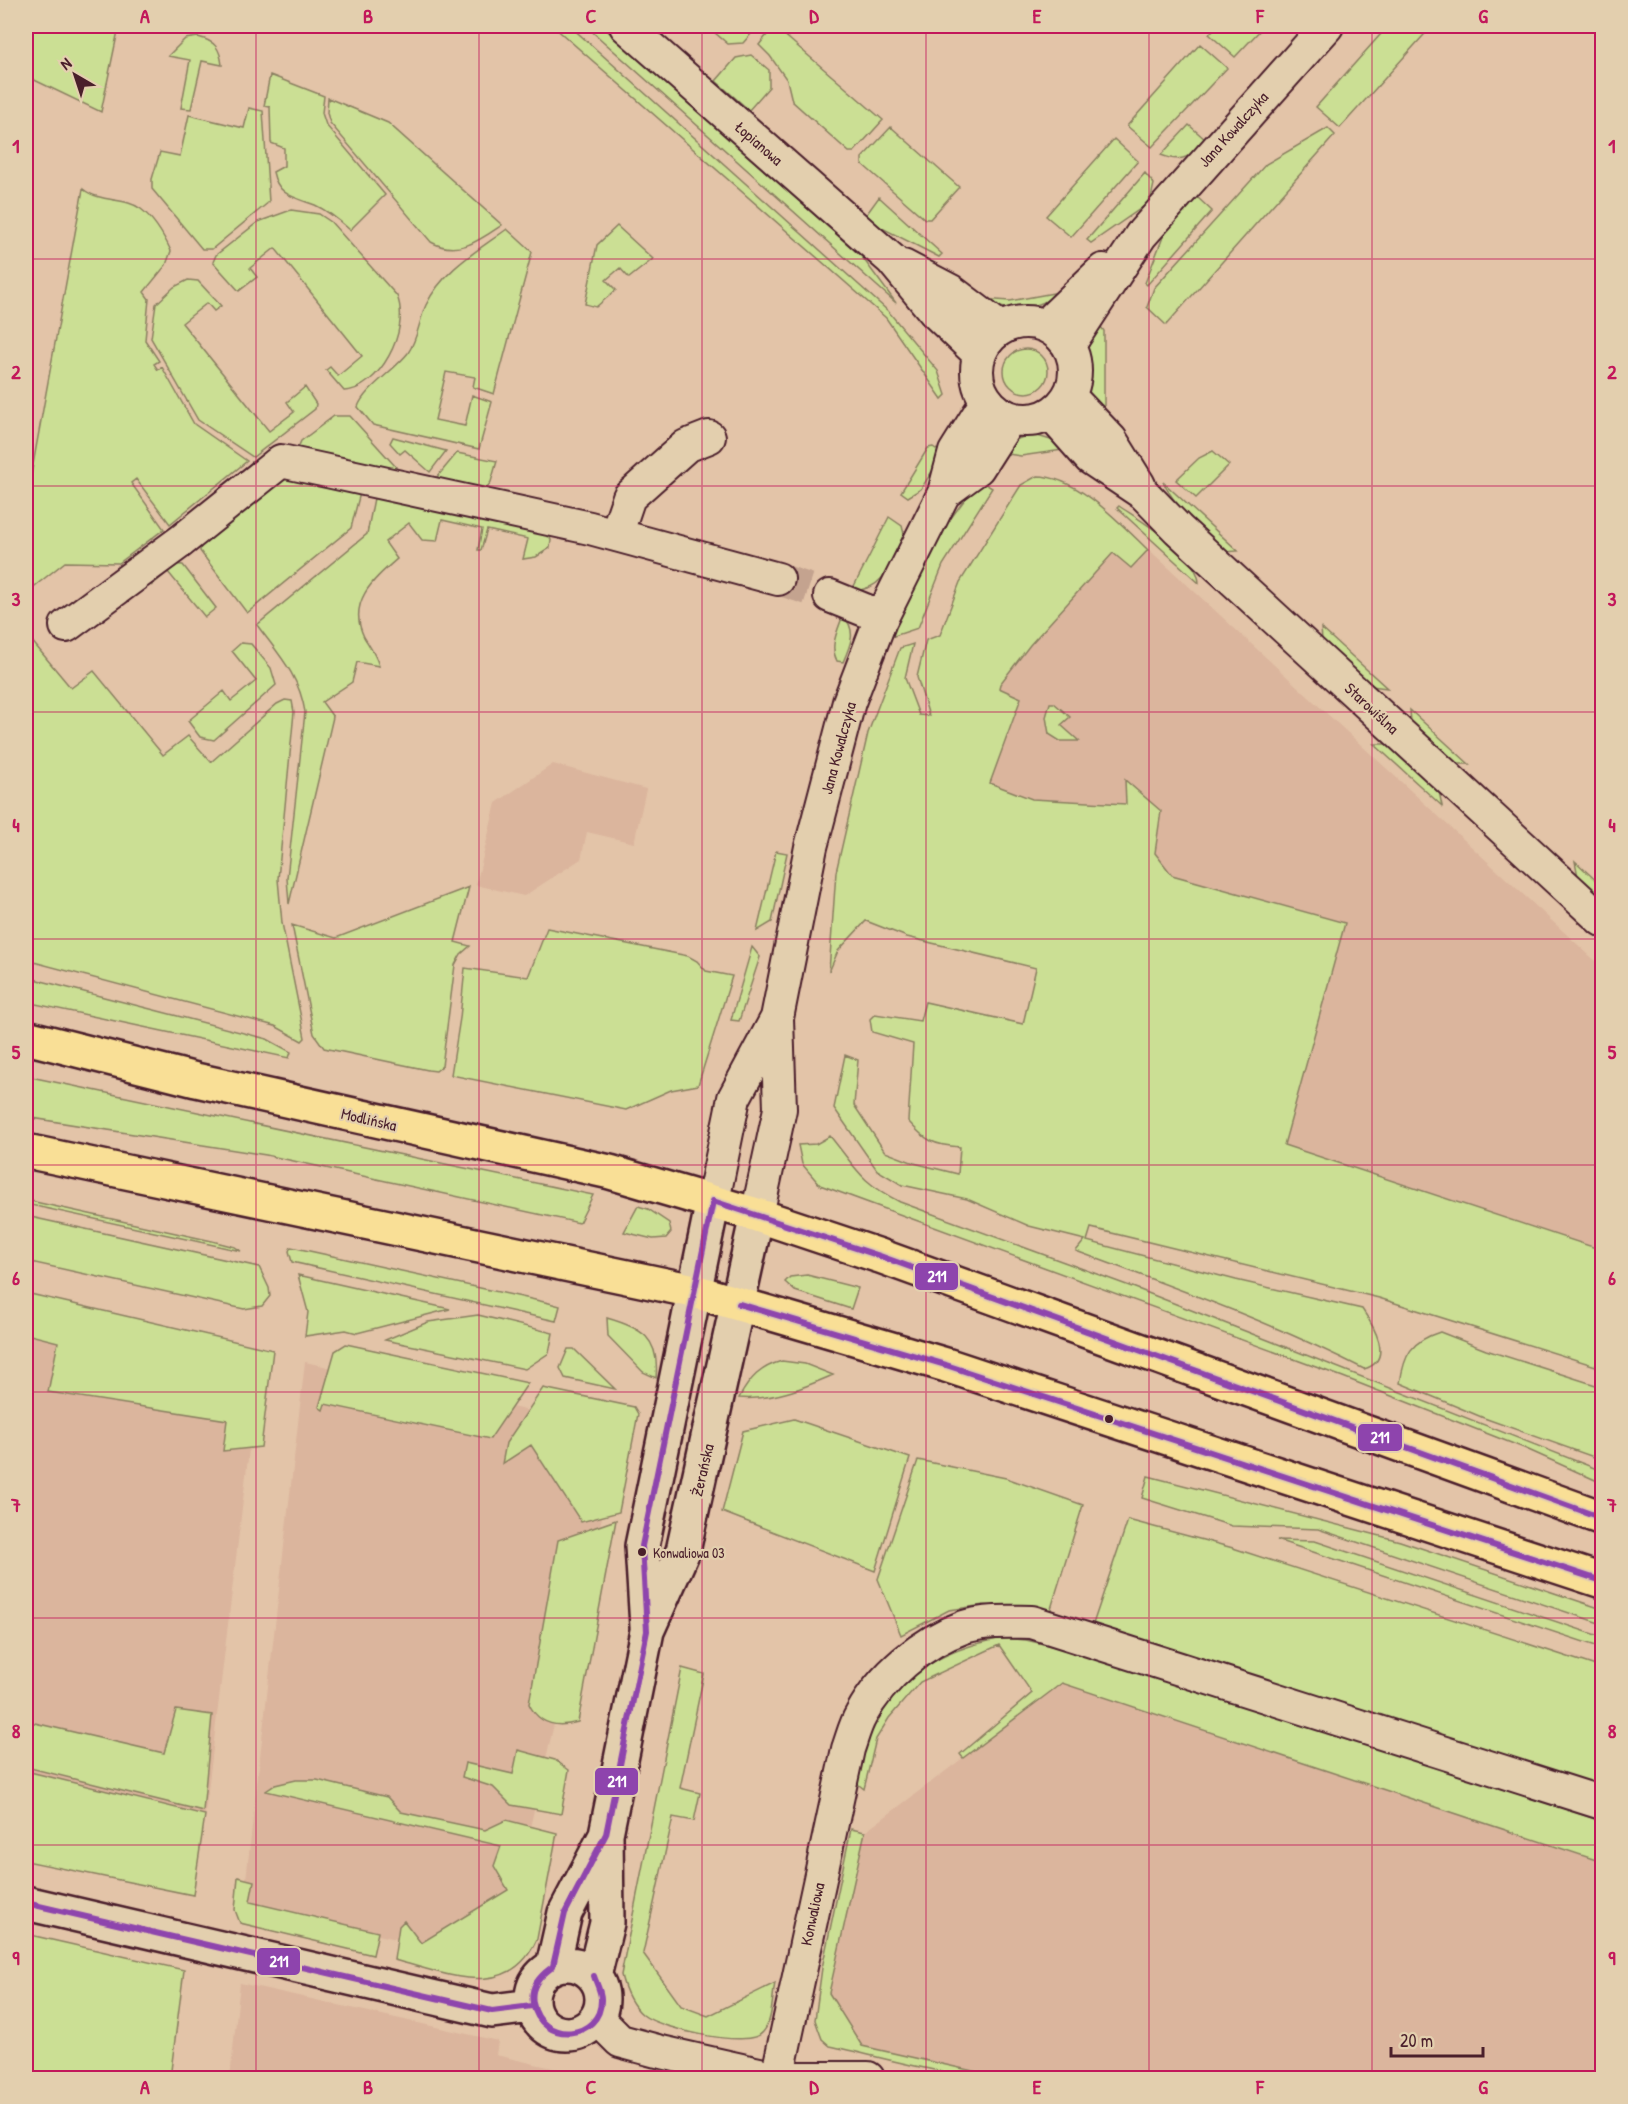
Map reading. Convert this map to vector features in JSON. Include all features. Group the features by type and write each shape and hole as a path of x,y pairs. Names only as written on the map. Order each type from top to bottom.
{"main road":[{"name":"Modlińska","path":"26,1037 196,1080 610,1172 712,1201 880,1256 1602,1518"},
{"path":"26,1151 694,1291 946,1365 1602,1581"}],"street":[{"name":"Łopianowa","path":"626,26 892,260 935,312 979,354"},
{"name":"Jana Kowalczyka","path":"1046,325 1141,235 1327,26"},
{"name":"Jana Kowalczyka","path":"1069,345 1141,235"},
{"name":"Łopianowa","path":"892,260 951,291 1000,328"},
{"path":"1030,321 1046,325 1059,333 1069,345 1075,370 1060,405 1024,420 999,409 978,379 979,354 1000,328 1015,322 1030,321"},
{"name":"Starowiślna","path":"1060,405 1111,440 1144,494 1178,529 1602,920"},
{"name":"Jana Kowalczyka","path":"757,1215 780,1109 777,1017 814,836 849,702 882,617 944,493 978,468 999,409"},
{"path":"616,535 629,497 686,446 709,436"},
{"path":"66,626 180,542 281,461 503,508 616,535 778,579"},
{"path":"830,596 882,617"},
{"name":"Jana Kowalczyka","path":"712,1201 734,1098 777,1017"},
{"path":"694,1291 712,1201"},
{"path":"739,1304 757,1215"},
{"name":"Żerańska","path":"648,1631 642,1546 694,1291"},
{"name":"Żerańska","path":"594,1976 607,1923 606,1834 648,1631 683,1551 739,1304"},
{"name":"Konwaliowa","path":"777,2078 848,1749 860,1716 881,1686 908,1659 934,1641 965,1627 993,1622 1032,1622 1602,1803"},
{"name":"Żerańska","path":"553,1966 565,1913 606,1834"},
{"path":"26,1903 492,2012 532,2006"},
{"path":"568,1964 582,1967 594,1976 601,1989 602,2004 597,2018 585,2030 568,2035 552,2031 539,2021 532,2006 532,1990 540,1976 553,1966 568,1964"},
{"path":"597,2018 620,2041 777,2078 868,2079"}],"shaded area":[{"path":"1106,510 1602,967 1602,1249 1284,1146 1345,923 1172,875 1155,853 1161,811 956,800 1000,684 1030,645"},
{"path":"553,764 646,789 634,843 587,832 581,859 524,896 476,885 496,803"},
{"path":"26,1332 257,1384 205,1815 26,1771"},
{"path":"305,1362 622,1431 499,1961 243,1906"},
{"path":"1062,1683 1602,1862 1602,2078 1004,2078 862,2046 828,1993 865,1832"},
{"path":"240,1983 498,2041 496,2055 596,2078 230,2078"}],"green space":[{"path":"26,26 119,26 101,112 26,76"},
{"path":"553,26 570,26 888,311 938,371 946,395 942,399 886,318"},
{"path":"586,26 602,26 862,257 896,303"},
{"path":"707,26 758,26 743,43 728,44"},
{"path":"774,26 883,120 854,152 849,152 792,101 787,80 759,45"},
{"path":"1217,26 1264,26 1235,57 1209,34"},
{"path":"1388,26 1432,26 1340,128 1316,107"},
{"path":"198,37 216,46 222,65 202,61 191,109 181,108 190,60 168,56 185,39"},
{"path":"1200,44 1227,68 1152,147 1127,126"},
{"path":"751,55 769,70 769,87 749,110 716,81 736,58"},
{"path":"270,75 324,96 322,113 326,125 385,195 350,230 324,210 283,191 275,180 273,172 284,166 284,148 271,143 270,107 264,106"},
{"path":"328,98 388,123 502,225 477,241 460,247 450,248 431,242 330,123 327,113"},
{"path":"249,108 263,111 269,202 212,249 202,249 152,189 152,179 160,152 180,156 189,115 244,128"},
{"path":"1189,125 1206,140 1186,157 1175,159 1161,155"},
{"path":"891,127 959,187 930,219 925,219 862,164 862,158"},
{"path":"1328,128 1335,135 1166,325 1147,307 1154,288 1266,164"},
{"path":"1114,139 1138,161 1071,237 1046,216"},
{"path":"1145,173 1154,184 1150,202 1091,243 1087,240"},
{"path":"83,189 97,196 135,205 150,218 162,234 171,251 166,265 144,292 149,299 145,340 159,361 154,364 158,370 162,367 194,424 247,461 170,524 136,479 131,483 164,529 119,563 65,562 26,593 26,503"},
{"path":"879,197 942,254 939,257 878,226 866,215"},
{"path":"1197,197 1212,211 1147,285 1145,283 1165,232"},
{"path":"291,210 319,214 331,222 397,296 400,325 396,341 380,369 369,381 357,388 344,391 326,370 330,367 338,376 362,356 275,248 250,268 257,277 239,291 213,262 216,255 258,222"},
{"path":"617,226 653,259 629,278 620,268 606,280 616,290 596,307 585,304 597,245"},
{"path":"507,229 532,252 494,394 473,387 475,377 446,372 435,420 465,426 472,395 492,402 479,449 373,425 358,407 361,400 408,353 426,305 433,293 451,271"},
{"path":"188,280 198,281 221,306 214,311 207,303 182,323 269,431 294,412 287,402 305,387 316,404 315,409 253,457 198,420 151,338 156,304 174,287"},
{"path":"1059,292 1042,303 1012,309 983,299 1010,301"},
{"path":"1098,323 1104,331 1104,407 1101,412 1089,396 1087,389 1088,348"},
{"path":"1026,349 1035,350 1042,355 1047,362 1047,380 1042,387 1035,392 1026,393 1017,392 1010,387 1005,380 1004,371 1005,362 1010,355 1017,350"},
{"path":"334,416 350,416 396,467 395,470 299,454 298,448 301,441"},
{"path":"1031,434 1054,441 1063,450 1021,456 1001,453 1010,442"},
{"path":"393,437 446,451 430,472 405,450 400,454 390,443"},
{"path":"933,447 943,454 921,489 908,497 901,492 928,448"},
{"path":"1213,451 1229,465 1196,498 1176,480 1199,458"},
{"path":"457,453 497,461 491,482 485,490 432,483"},
{"path":"279,475 361,489 351,528 247,613 200,551 202,539"},
{"path":"1037,476 1052,478 1082,492 1111,515 1148,550 1131,568 1113,553 1030,645 1000,684 999,688 1021,698 990,783 1032,799 1126,804 1125,780 1161,811 1155,853 1172,875 1345,923 1284,1145 1602,1250 1602,1368 1379,1298 1091,1228 1087,1241 1236,1280 1362,1309 1376,1333 1380,1350 1373,1364 1364,1369 1258,1321 1076,1251 1085,1240 1029,1226 967,1199 902,1185 877,1170 834,1108 845,1055 858,1060 854,1105 885,1152 914,1163 958,1174 960,1147 931,1141 908,1121 913,1044 872,1032 870,1019 875,1014 920,1021 925,1002 1023,1024 1036,968 907,937 866,921 838,951 829,972 836,872 868,733 900,648 913,644 905,678 919,715 929,716 917,677 926,640 940,635 960,582 1021,485"},
{"path":"979,480 992,488 943,565 918,628 891,637 943,529"},
{"path":"1163,482 1238,551 1225,552 1183,511"},
{"path":"375,493 548,532 551,540 550,548 536,557 523,559 528,539 487,530 481,550 478,550 482,529 442,520 437,541 422,540 409,523 385,542 397,559 379,575 365,593 359,613 364,637 379,666 357,662 352,682 322,702 333,717 289,904 287,878 305,712 293,676 257,625 367,534"},
{"path":"1119,506 1154,529 1179,550 1196,572 1199,583 1117,508"},
{"path":"889,517 902,526 904,534 891,564 873,586 852,590"},
{"path":"169,564 183,565 216,608 205,617 168,572 151,586 157,573"},
{"path":"843,615 850,627 851,638 843,662 837,661 834,650 835,638"},
{"path":"1321,628 1387,688 1371,686 1322,640"},
{"path":"26,634 71,688 94,671 163,755 188,736 211,762 277,704 285,700 292,701 294,712 278,879 282,923 305,1038 302,1041 275,1026 26,960"},
{"path":"241,643 251,644 271,668 276,685 214,740 200,737 188,721 224,691 231,701 256,681 232,651"},
{"path":"1050,703 1054,703 1070,717 1061,725 1079,741 1060,741 1049,734 1046,717"},
{"path":"1410,710 1469,764 1456,764 1415,727 1411,722"},
{"path":"1374,744 1388,744 1439,791 1442,806"},
{"path":"776,851 787,853 772,922 757,931"},
{"path":"1575,861 1602,886 1602,900 1578,877"},
{"path":"469,887 455,942 470,946 461,954 455,965 442,1066 436,1071 428,1070 324,1048 314,1034 292,925 336,938"},
{"path":"547,928 688,956 697,961 706,971 732,976 698,1085 671,1090 626,1110 451,1075 465,968 528,977"},
{"path":"752,947 760,957 739,1021 731,1020"},
{"path":"26,977 267,1039 291,1052 289,1058 26,1002"},
{"path":"26,1076 593,1195 579,1223 266,1155 26,1117"},
{"path":"830,1136 867,1181 900,1202 1135,1288 1602,1471 1602,1483 1524,1448 1343,1377 820,1185 802,1164 798,1145 816,1144"},
{"path":"26,1200 212,1241 235,1247 241,1251 26,1204"},
{"path":"638,1206 648,1209 669,1223 671,1232 666,1238 653,1239 624,1232"},
{"path":"26,1216 259,1267 269,1288 270,1296 262,1306 244,1309 26,1261"},
{"path":"291,1247 560,1306 556,1321 292,1262 289,1251"},
{"path":"298,1275 450,1309 357,1333 346,1330 305,1336 308,1312"},
{"path":"807,1275 858,1288 851,1309 795,1291 785,1282 790,1277"},
{"path":"26,1293 273,1350 261,1447 223,1451 227,1420 48,1392 58,1342 26,1334"},
{"path":"478,1315 553,1333 549,1353 525,1369 385,1340 428,1322"},
{"path":"607,1318 630,1326 646,1337 655,1353 656,1378 643,1372 608,1336"},
{"path":"1440,1332 1486,1350 1602,1387 1602,1460 1484,1418 1400,1383 1404,1364 1411,1350 1422,1340"},
{"path":"346,1344 528,1383 490,1439 325,1404 323,1410 319,1407 335,1351"},
{"path":"568,1349 574,1349 615,1389 565,1378 560,1368"},
{"path":"782,1361 805,1364 833,1375 799,1389 763,1398 739,1398 756,1374"},
{"path":"543,1388 634,1407 638,1414 619,1512 581,1522 531,1445 502,1464 506,1443"},
{"path":"794,1419 910,1458 875,1571 722,1512 743,1431"},
{"path":"918,1460 1006,1478 1083,1505 1050,1612 984,1605 949,1610 901,1635 878,1579"},
{"path":"1148,1476 1400,1541 1602,1609 1602,1624 1318,1529 1232,1526 1142,1498"},
{"path":"616,1520 578,1722 563,1725 543,1721 529,1704 558,1540"},
{"path":"1128,1520 1233,1548 1602,1668 1602,1790 1092,1627"},
{"path":"1277,1540 1315,1541 1602,1637 1602,1648"},
{"path":"1003,1638 1026,1640 1082,1653 1602,1821 1602,1862 1062,1683 963,1758 960,1754 1032,1693 999,1645 920,1682 889,1718 876,1739 864,1789 854,1781 871,1728 882,1709 909,1678 943,1657 962,1649"},
{"path":"682,1668 704,1674 680,1788 700,1793 694,1821 673,1817 643,1953 681,2006 708,2016 775,1983 769,2022 763,2032 754,2037 741,2039 704,2035 652,2020 643,2015 632,2002 621,1975"},
{"path":"176,1710 212,1715 203,1811 26,1767 26,1721 164,1753"},
{"path":"518,1750 555,1760 569,1770 561,1814 511,1805 493,1787 462,1777 465,1763 513,1774"},
{"path":"26,1771 205,1815 193,1895 26,1861"},
{"path":"296,1780 317,1780 387,1797 401,1812 485,1830 506,1820 557,1833 537,1939 525,1959 510,1971 493,1977 474,1978 454,1976 394,1960 399,1926 404,1921 421,1943 508,1890 494,1866 501,1846 266,1791 275,1785"},
{"path":"851,1829 865,1832 829,1993 862,2046 1004,2078 962,2075 917,2066 830,2046 822,2039 815,2020 822,1968"},
{"path":"238,1877 254,1881 250,1902 378,1932 373,1955 240,1923 235,1910"},
{"path":"26,1934 184,1970 170,2078 26,2078"}],"tunnel":[{"path":"778,579 830,596"}],"transit line":[{"name":"211","path":"713,1201 880,1256 1602,1518"},
{"name":"211","path":"553,1966 565,1913 606,1834 647,1631 642,1546 713,1201"},
{"name":"211","path":"739,1304 946,1365 1602,1581"},
{"name":"211","path":"26,1903 492,2011 532,2006"},
{"name":"211","path":"551,1968 536,1983 532,1997 538,2017 547,2026 558,2031 582,2030 592,2023 599,2013 601,1996 594,1976"}],"place":[{"name":"Konwaliowa 03","path":"642,1552"}]}
